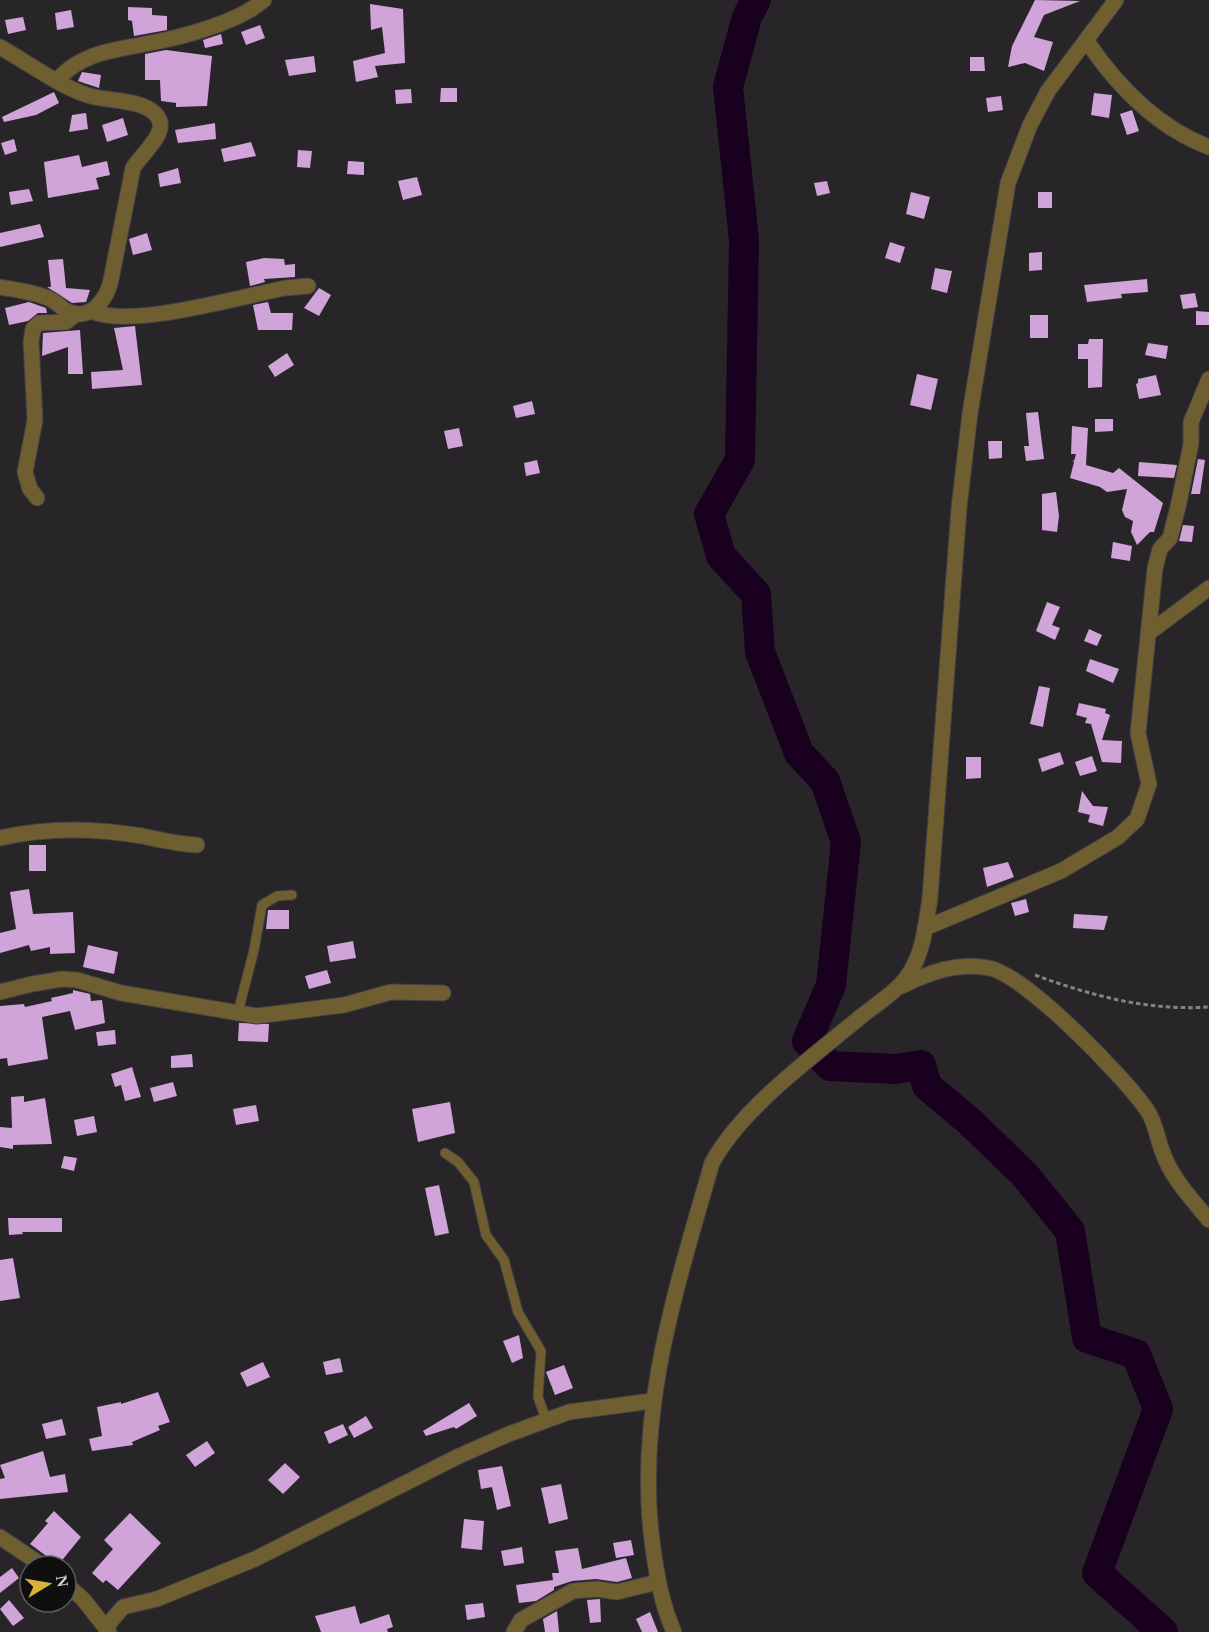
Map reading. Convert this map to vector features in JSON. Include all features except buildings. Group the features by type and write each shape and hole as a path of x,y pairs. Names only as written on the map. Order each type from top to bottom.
{"street":[{"path":"58,79 71,65 104,51 177,36 254,9 264,0"},
{"path":"899,987 912,968 925,928 934,852 959,508 970,413 1008,183 1027,133 1048,92 1114,1"},
{"path":"1086,40 1122,87 1146,110 1175,130 1209,147"},
{"path":"0,47 90,96 146,107 156,113 161,124 159,135 141,153 133,168 109,289 99,305 66,322 39,323 33,329 31,341 36,410 25,472 30,489 37,498"},
{"path":"0,287 51,299 62,309 105,317 143,316 285,288 308,286"},
{"path":"925,928 1061,871 1118,837 1137,819 1149,784 1138,733 1155,568 1160,549 1170,538 1191,444 1191,422 1209,379"},
{"path":"1150,632 1209,588"},
{"path":"0,838 36,830 56,829 126,834 171,843 197,845"},
{"path":"674,1632 658,1582 648,1507 652,1401 679,1281 712,1163 734,1131 804,1062 899,987 940,969 963,967 991,969 1021,986 1077,1033 1127,1085 1148,1112 1172,1174 1209,1220"},
{"path":"0,992 62,979 77,980 130,994 271,1016 366,1001 391,992 443,993"},
{"path":"78,1595 107,1629 123,1607 157,1599 255,1559 459,1456 546,1419 597,1407 652,1401"},
{"path":"0,1537 25,1554"},
{"path":"514,1632 520,1620 573,1591 597,1589 617,1592 658,1582"}],"lane":[{"path":"238,1012 254,950 262,905 269,898 292,896"},
{"path":"445,1153 458,1161 474,1182 486,1235 504,1260 518,1311 541,1351 538,1397 546,1419"}],"path":[{"path":"1027,972 1128,1004 1186,1009 1209,1007"}],"waterway":[{"path":"756,0 747,17 728,87 744,240 740,460 709,514 721,556 756,594 760,652 799,753 825,781 846,842 831,985 807,1041 830,1066 895,1069 921,1065 927,1086 969,1121 1024,1174 1070,1231 1087,1338 1136,1354 1158,1409 1097,1573 1163,1632"}]}
